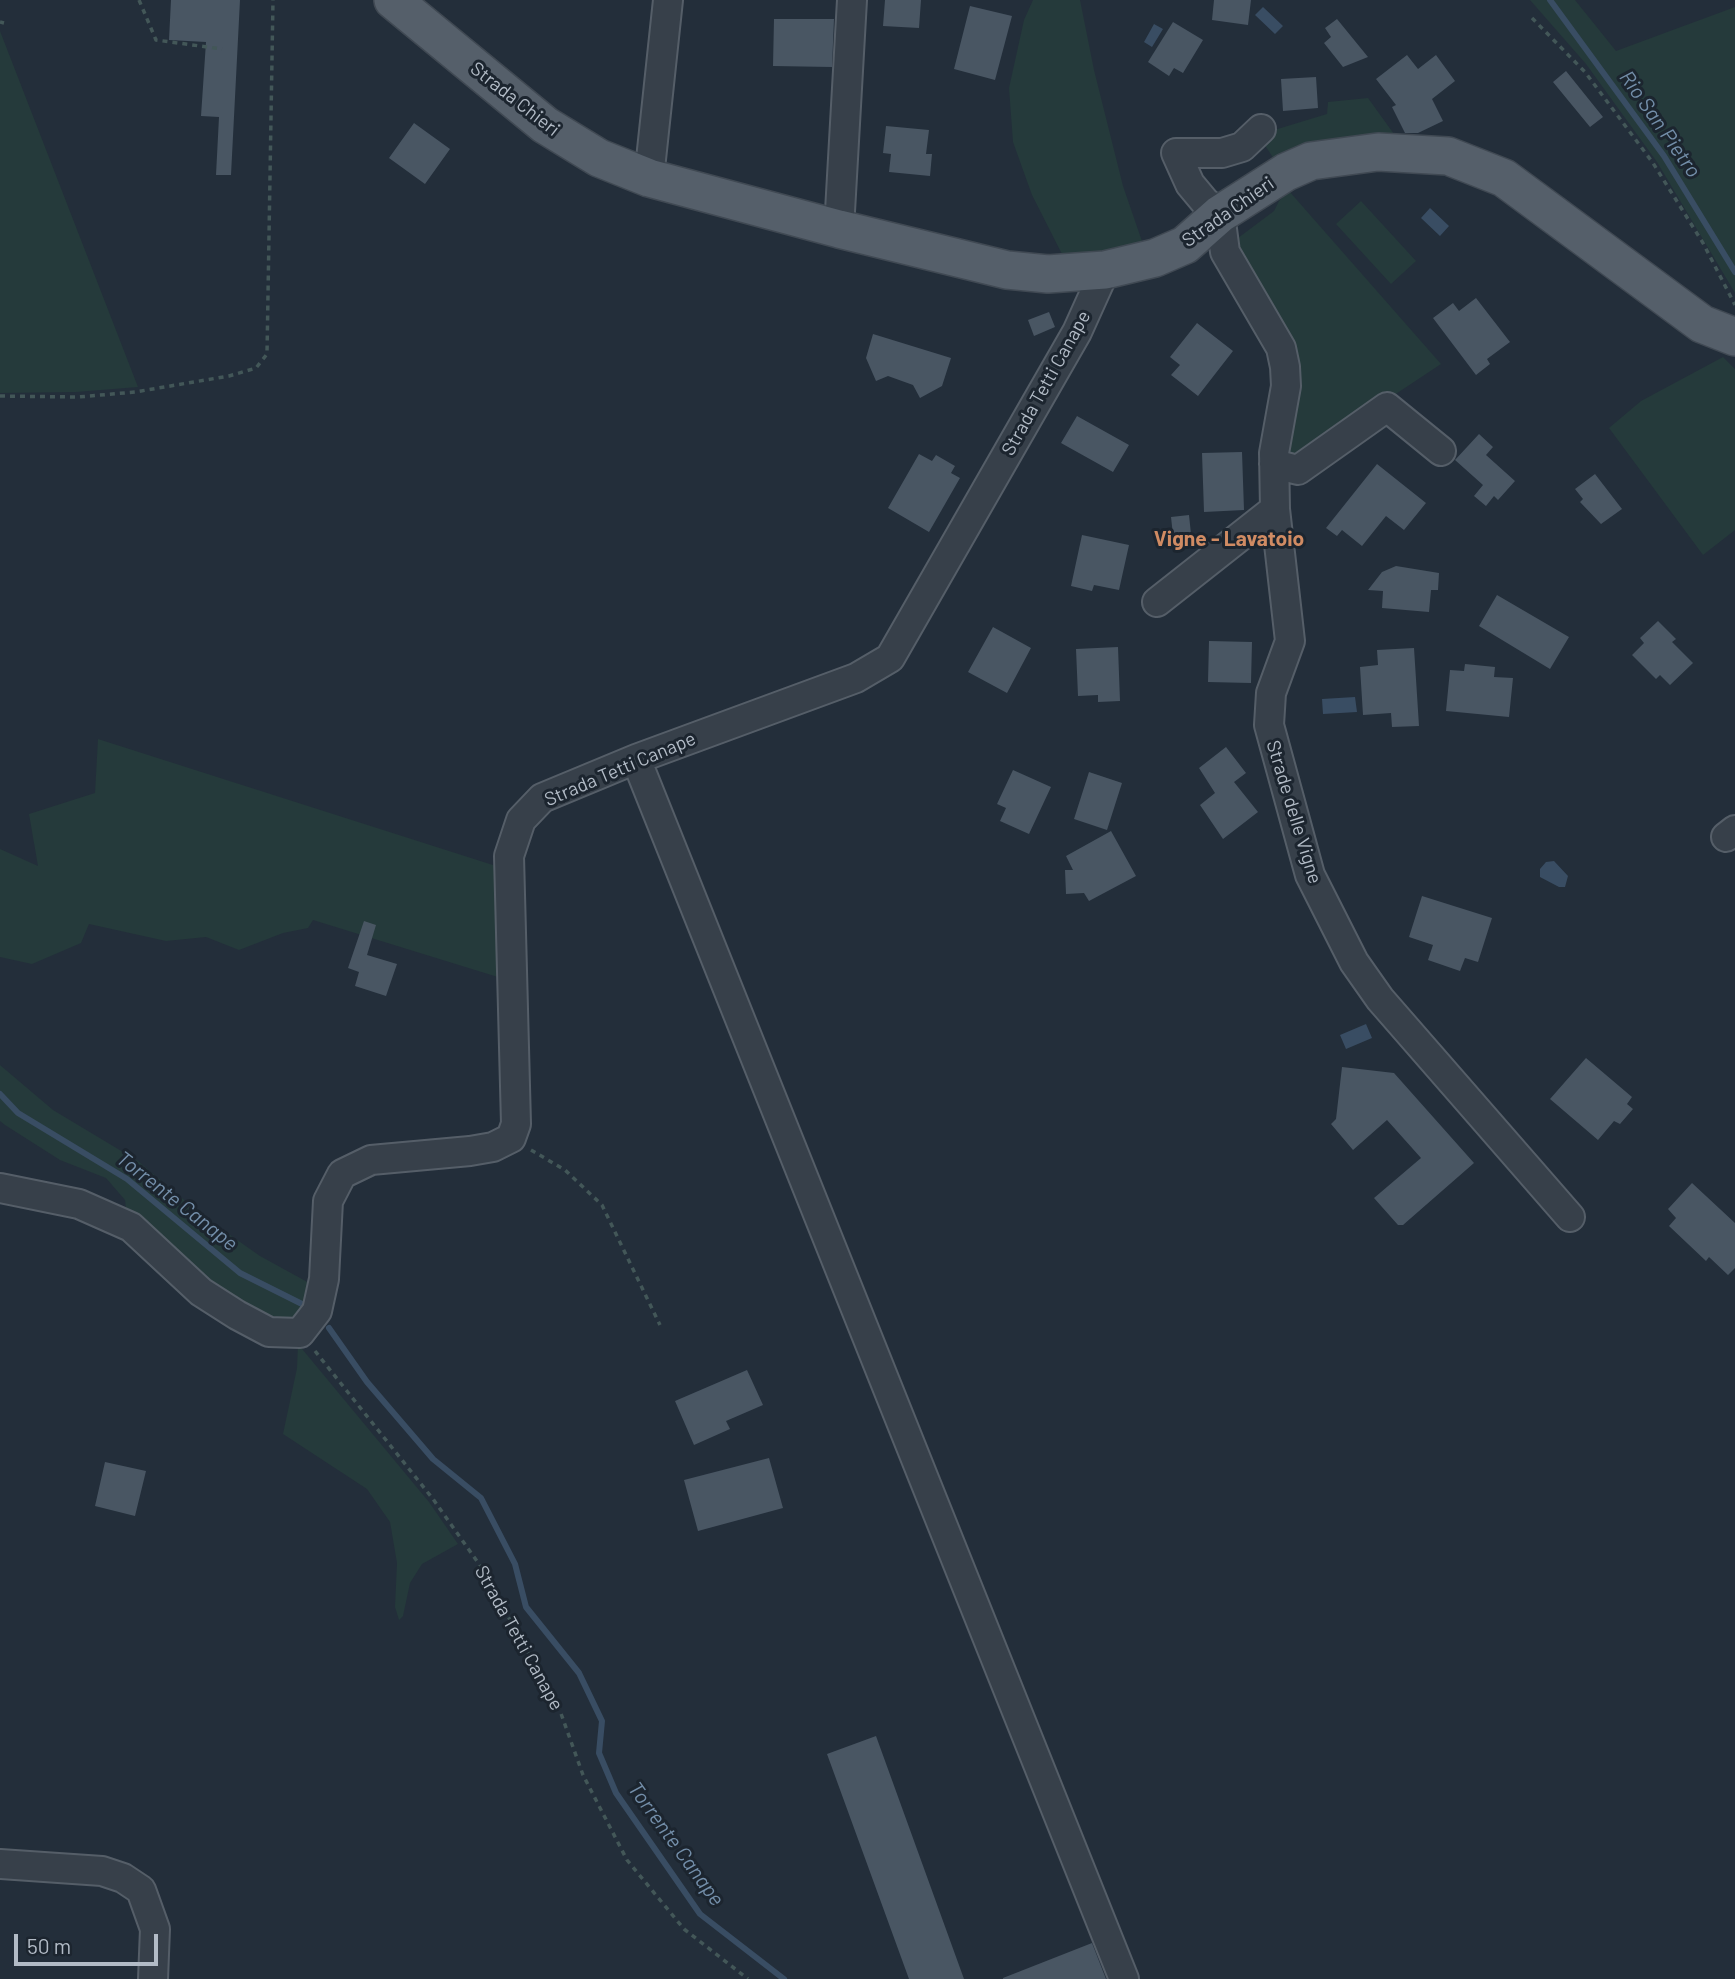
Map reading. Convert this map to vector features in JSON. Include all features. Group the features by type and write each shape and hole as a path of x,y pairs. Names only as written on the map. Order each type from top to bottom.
{"main road":[{"name":"Strada Chieri","path":"393,0 545,125 598,158 649,178 839,229 1007,270 1048,274 1105,270 1155,258 1185,245 1220,214 1286,172 1311,161 1378,152 1448,156 1504,178 1702,324 1735,337"}],"street":[{"path":"649,178 668,0"},
{"path":"839,229 852,0"},
{"path":"1220,214 1205,202 1190,184 1176,153 1222,153 1242,147 1261,129"},
{"name":"Strade delle Vigne","path":"1220,214 1225,252 1281,348 1286,386 1274,464 1275,509 1290,641 1271,693 1269,725 1310,875 1354,962 1380,999 1570,1217"},
{"name":"Strada Tetti Canape","path":"511,1138 516,1124 509,856 521,820 542,799 636,759 856,678 890,658 1077,332 1105,270"},
{"path":"1274,464 1298,470 1387,407 1441,451"},
{"path":"1157,602 1275,509"},
{"path":"636,759 1124,1979"},
{"path":"0,1188 79,1204 131,1227 201,1292 269,1332 310,1320 324,1279 328,1201 342,1174 371,1160 470,1151 493,1147 511,1138"},
{"path":"0,1864 102,1871 122,1878 141,1890 155,1929 153,1979"}],"path":[{"path":"139,0 156,40 222,49"},
{"path":"0,396 78,397 149,389 229,376 256,368 267,354 273,0"},
{"path":"1532,18 1585,72 1653,163 1703,243 1735,305"},
{"path":"511,1138 565,1170 602,1205 660,1325"},
{"name":"Strada Tetti Canape","path":"310,1320 479,1564 559,1708 583,1775 627,1860 684,1929 748,1979"}],"green space":[{"path":"1033,0 1080,0 1094,70 1123,186 1145,250 1066,262 1032,195 1013,142 1009,88 1024,20"},
{"path":"1530,0 1575,0 1616,51 1735,7 1735,293 1657,162 1586,64"},
{"path":"0,31 138,387 76,392 0,393"},
{"path":"1368,98 1399,141 1276,162 1258,135 1327,114 1328,102"},
{"path":"1289,191 1441,364 1295,461 1283,456 1292,380 1232,246 1238,238 1274,211"},
{"path":"1361,201 1416,261 1391,284 1336,224"},
{"path":"1723,357 1735,369 1735,530 1703,555 1609,428 1641,401"},
{"path":"98,739 496,866 501,978 313,920 308,928 283,933 239,950 206,937 166,941 89,924 81,943 32,964 0,957 0,849 38,866 29,814 95,793"},
{"path":"0,1065 53,1110 138,1161 203,1216 260,1256 311,1284 296,1322 255,1312 213,1288 153,1229 126,1209 125,1200 106,1178 60,1160 0,1121"},
{"path":"298,1344 429,1502 458,1544 422,1564 410,1583 403,1616 399,1620 395,1607 397,1563 390,1522 367,1489 283,1434 297,1368"}],"water":[{"path":"1263,7 1283,26 1275,34 1255,15"},
{"path":"1154,24 1163,29 1152,47 1144,42"},
{"path":"1430,208 1449,226 1440,236 1421,218"},
{"path":"1355,697 1357,712 1323,714 1322,699"},
{"path":"1554,861 1568,876 1565,887 1559,887 1540,877 1540,869 1546,862"},
{"path":"1366,1024 1372,1038 1346,1049 1340,1035"}],"building":[{"path":"171,0 240,0 231,175 216,175 219,117 201,116 206,42 169,40"},
{"path":"885,0 921,0 919,28 883,26"},
{"path":"1214,0 1251,0 1248,25 1212,20"},
{"path":"970,6 1012,16 995,80 954,69"},
{"path":"774,19 834,19 832,67 773,66"},
{"path":"1337,19 1368,57 1343,67 1324,43 1331,37 1325,28"},
{"path":"1173,22 1203,40 1183,73 1174,68 1169,76 1148,62"},
{"path":"1407,55 1418,69 1436,55 1455,81 1432,99 1443,121 1418,133 1405,133 1392,107 1396,105 1376,79"},
{"path":"1566,71 1603,117 1590,127 1553,82"},
{"path":"1316,77 1318,108 1283,111 1281,79"},
{"path":"414,123 450,149 425,184 389,158"},
{"path":"886,126 929,130 926,154 932,154 930,176 889,172 891,154 883,153"},
{"path":"1476,298 1510,342 1487,359 1490,364 1476,375 1433,318 1453,303 1459,311"},
{"path":"1049,312 1055,327 1034,336 1028,320"},
{"path":"1197,323 1233,351 1198,396 1171,375 1180,365 1170,357"},
{"path":"873,334 951,358 942,386 920,398 913,385 888,376 876,381 866,358"},
{"path":"1077,416 1129,445 1113,472 1061,443"},
{"path":"1479,434 1493,447 1486,455 1515,481 1498,500 1494,496 1486,506 1474,496 1483,485 1455,460"},
{"path":"1242,452 1244,510 1204,512 1202,453"},
{"path":"919,454 932,461 936,455 955,466 951,473 960,478 929,532 888,508"},
{"path":"1377,464 1426,503 1404,530 1386,516 1362,546 1342,530 1337,536 1326,528"},
{"path":"1595,474 1622,509 1601,524 1580,502 1583,499 1575,489"},
{"path":"1189,515 1191,534 1173,535 1171,517"},
{"path":"1082,535 1129,545 1119,590 1094,585 1092,591 1071,586"},
{"path":"1396,566 1439,573 1438,590 1431,590 1429,612 1382,608 1383,591 1368,590 1382,572"},
{"path":"1497,595 1569,637 1550,669 1479,626"},
{"path":"1658,621 1676,639 1672,642 1693,663 1670,685 1660,675 1656,679 1632,655 1644,643 1640,638"},
{"path":"993,627 1031,648 1007,693 968,672"},
{"path":"1209,641 1252,642 1251,683 1208,682"},
{"path":"1118,647 1120,701 1098,702 1098,695 1078,696 1076,649"},
{"path":"1414,648 1419,726 1392,727 1391,713 1363,715 1360,667 1378,665 1377,650"},
{"path":"1465,664 1495,667 1494,677 1513,678 1509,717 1446,711 1450,670 1464,671"},
{"path":"1226,747 1246,773 1234,782 1258,812 1223,839 1200,805 1215,793 1199,768"},
{"path":"1013,770 1051,787 1029,834 1000,821 1006,808 997,804"},
{"path":"1089,772 1122,783 1107,830 1074,819"},
{"path":"1111,831 1136,876 1089,901 1084,893 1066,894 1065,870 1073,870 1066,856"},
{"path":"1422,896 1492,918 1478,962 1465,958 1460,971 1428,960 1433,945 1409,937"},
{"path":"364,921 376,925 367,955 397,964 386,996 355,986 359,972 348,968"},
{"path":"1586,1058 1632,1097 1627,1104 1633,1109 1620,1124 1614,1121 1598,1140 1550,1099"},
{"path":"1342,1067 1394,1073 1474,1163 1403,1225 1398,1225 1374,1198 1421,1158 1387,1120 1353,1150 1331,1124 1336,1119"},
{"path":"1692,1183 1735,1223 1735,1268 1728,1275 1709,1257 1706,1261 1669,1226 1676,1218 1668,1209"},
{"path":"747,1370 763,1405 726,1421 730,1429 694,1445 675,1401"},
{"path":"769,1458 783,1508 698,1531 684,1480"},
{"path":"105,1462 146,1471 135,1516 95,1506"},
{"path":"876,1736 964,1979 909,1979 827,1754"},
{"path":"1092,1943 1106,1979 1003,1979 1003,1978"}],"waterway":[{"name":"Rio San Pietro","path":"1550,0 1664,156 1735,272"},
{"name":"Torrente Canape","path":"0,1094 18,1113 127,1179 240,1273 302,1304"},
{"name":"Torrente Canape","path":"329,1328 367,1382 433,1459 481,1498 515,1564 526,1607 579,1673 602,1721 599,1753 616,1793 700,1914 784,1979"}],"district":[{"name":"Vigne - Lavatoio","path":"1229,539"}]}
